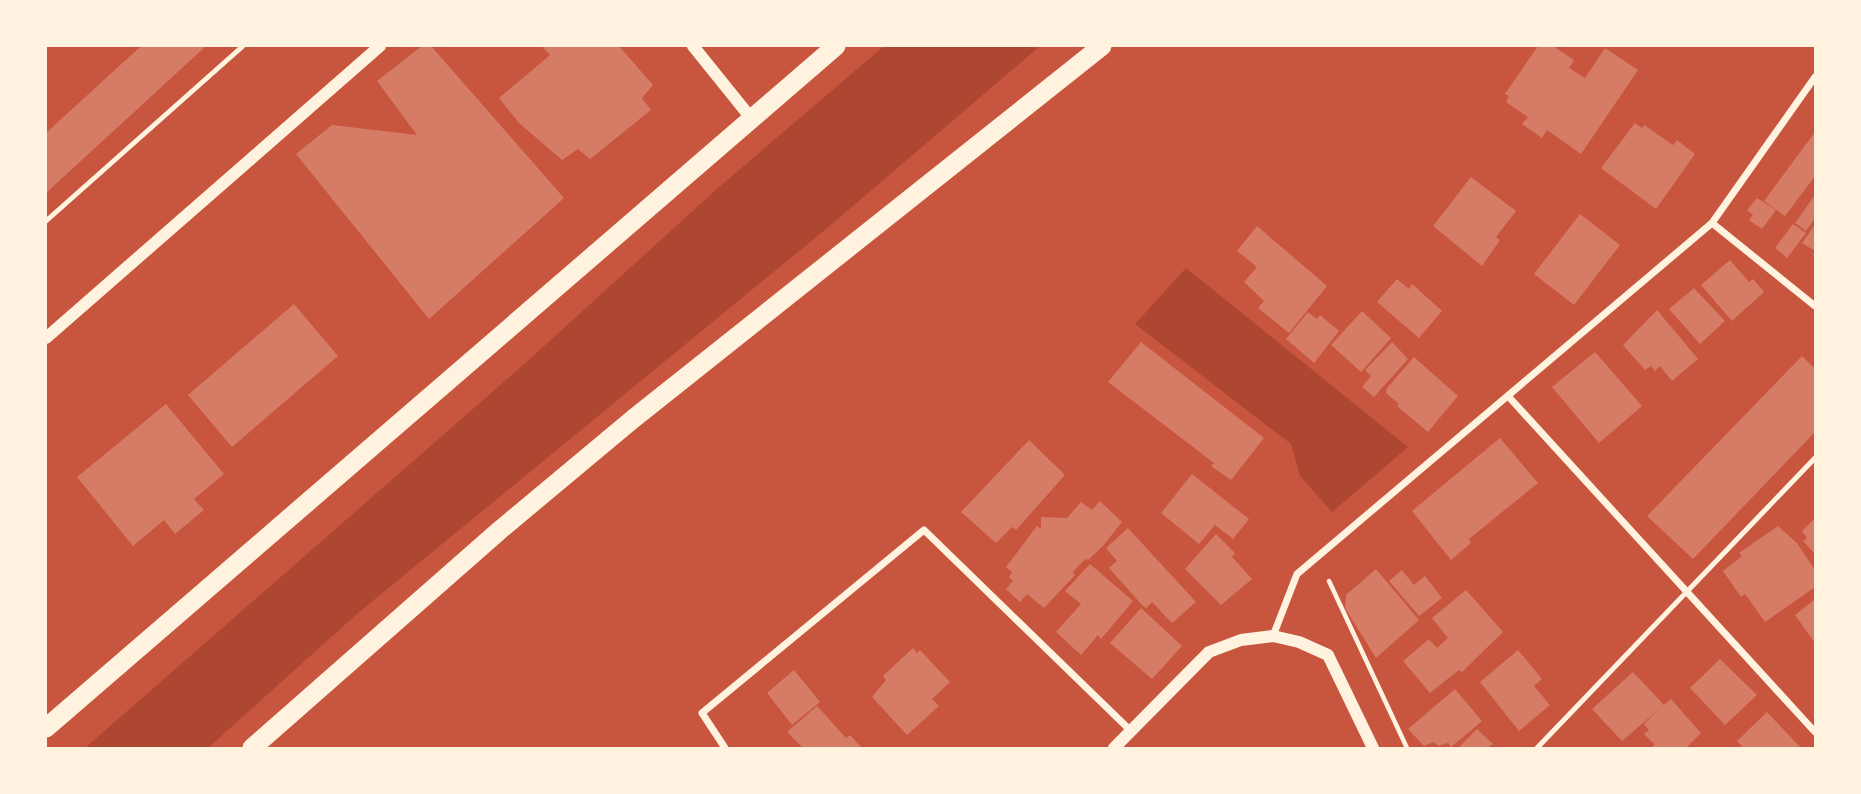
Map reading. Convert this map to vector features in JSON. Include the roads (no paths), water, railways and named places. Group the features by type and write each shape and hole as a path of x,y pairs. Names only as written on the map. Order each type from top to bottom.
{"highway":[{"path":"46,728 836,46"},
{"path":"253,748 500,530 633,419 1102,46"}],"street":[{"path":"46,338 380,46"},
{"path":"693,46 751,118"},
{"path":"1273,636 1297,574 1712,223 1815,77"},
{"path":"1712,223 1815,306"},
{"path":"1508,396 1815,733"},
{"path":"725,748 702,713 924,530 1131,731"},
{"path":"1114,748 1209,652 1241,640 1273,636 1299,642 1328,655 1373,748"}],"lane":[{"path":"46,221 243,46"},
{"path":"1537,748 1815,458"}]}
